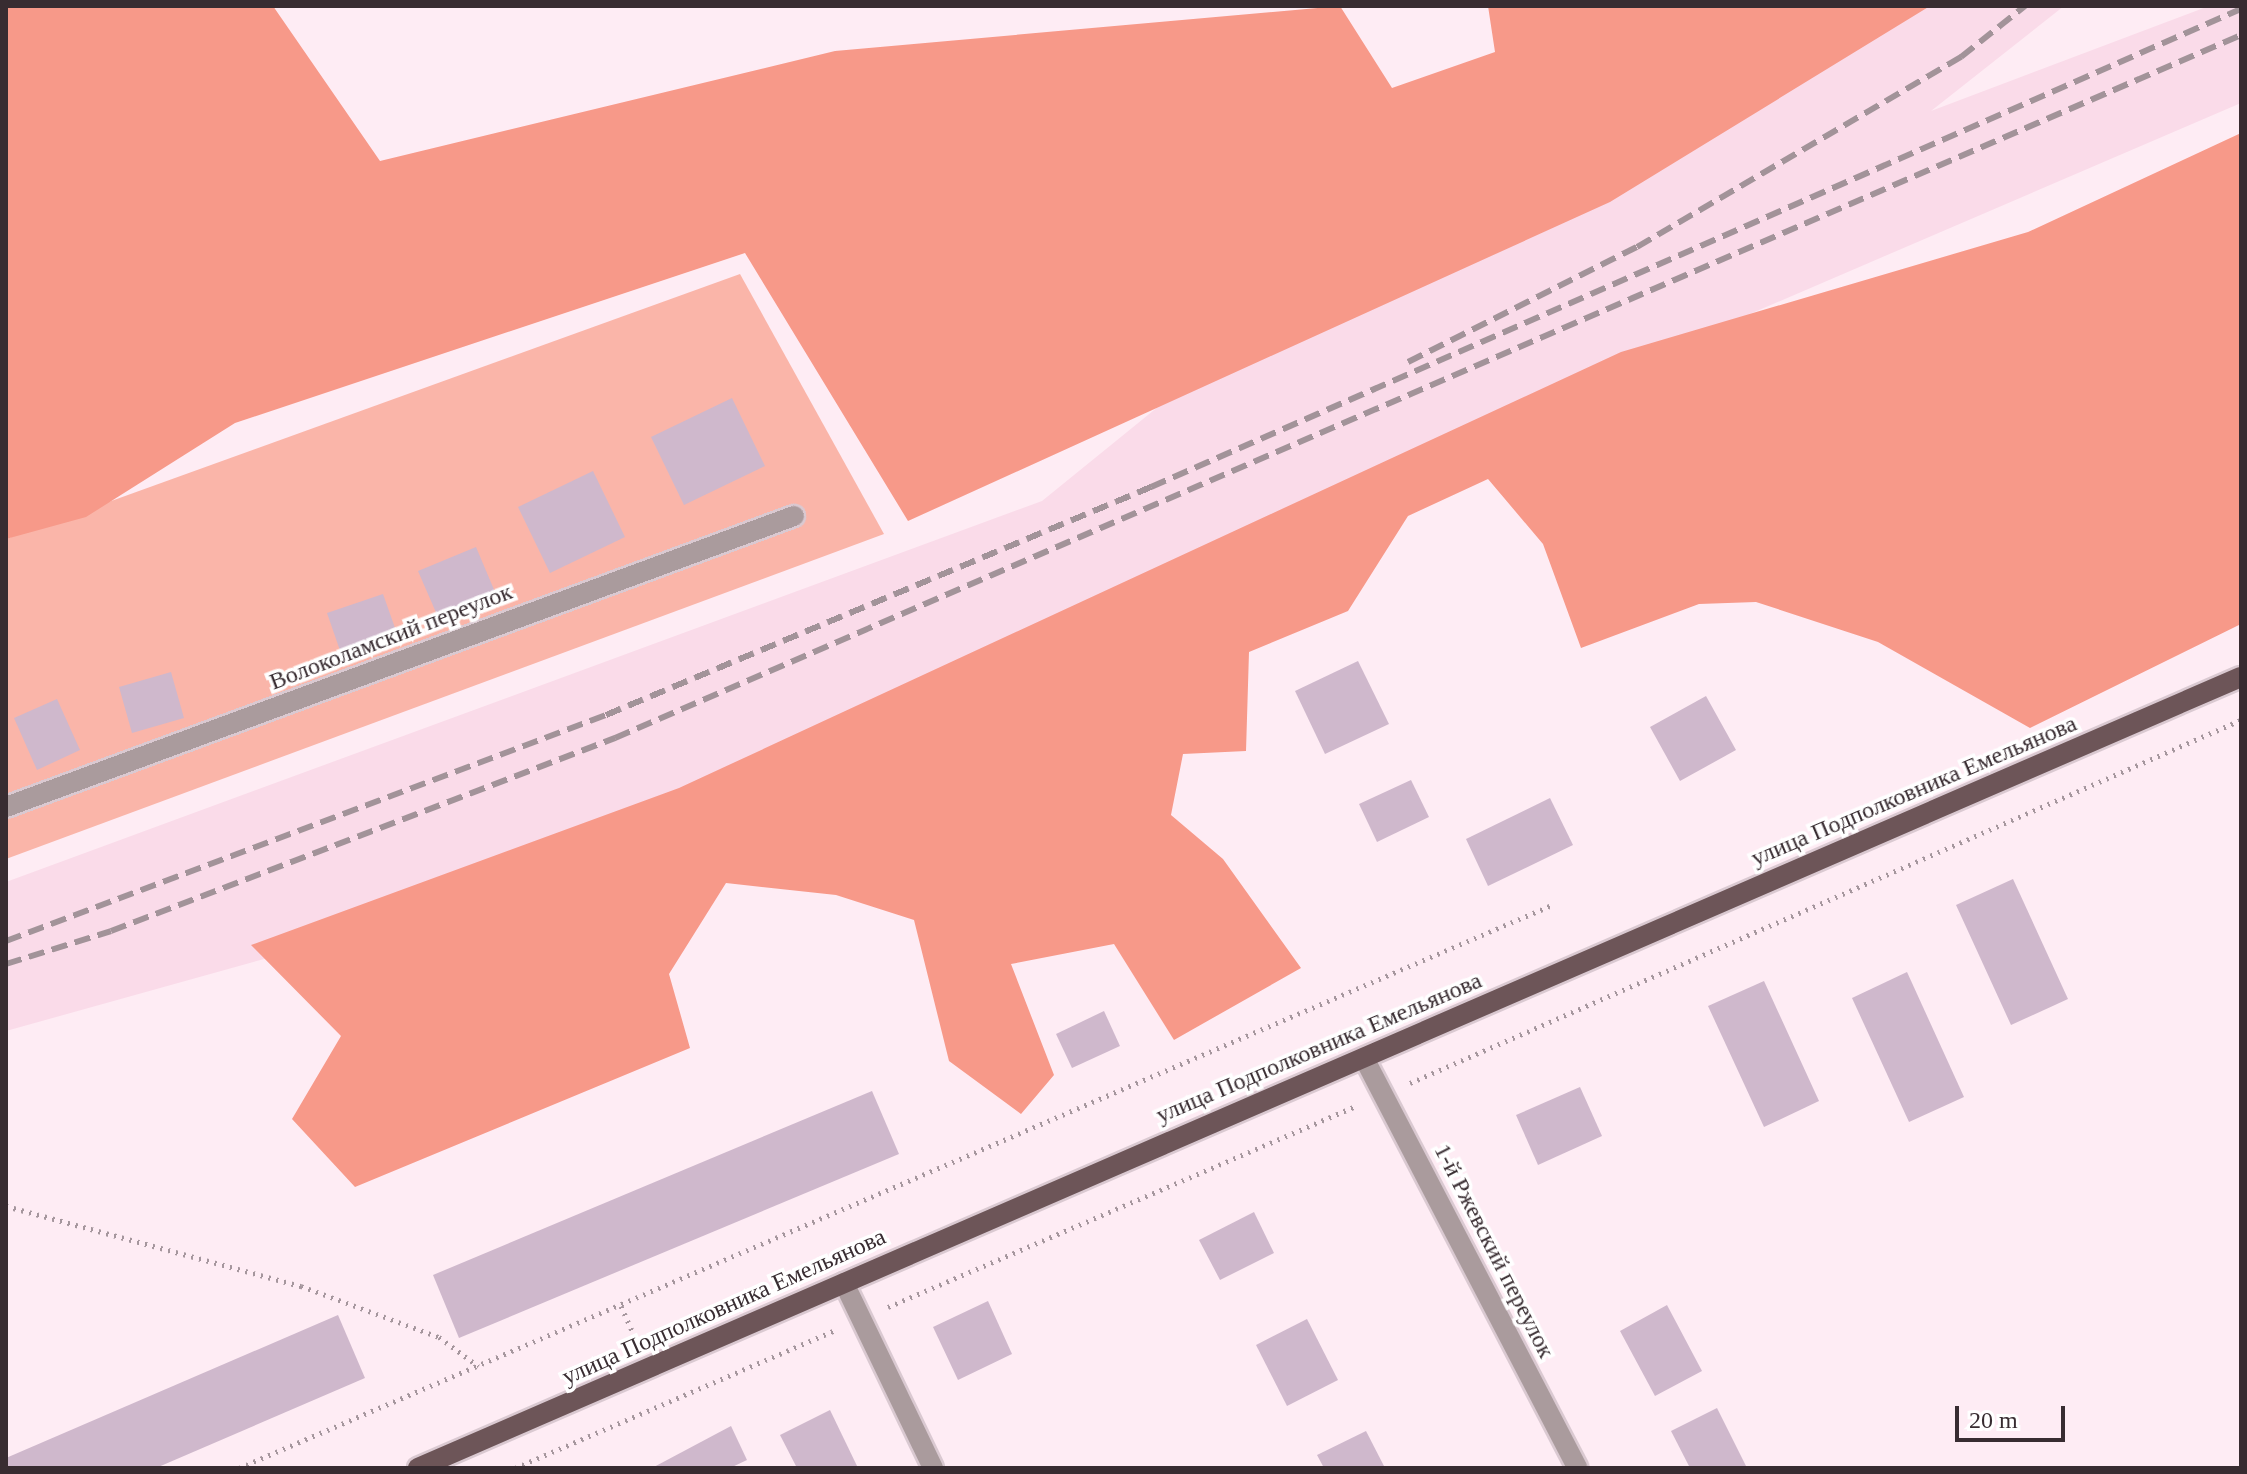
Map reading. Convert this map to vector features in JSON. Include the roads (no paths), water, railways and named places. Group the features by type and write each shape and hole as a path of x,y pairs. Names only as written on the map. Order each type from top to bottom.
{"main road":[{"name":"улица Подполковника Емельянова","path":"418,1468 2241,677"}],"street":[{"name":"Волоколамский переулок","path":"6,807 794,516"},
{"name":"1-й Ржевский переулок","path":"1364,1058 1577,1468"},
{"path":"844,1283 933,1468"}],"railway":[{"path":"1408,362 1637,247 1961,57 2025,6"},
{"path":"6,941 606,715 1151,487 2241,9"},
{"path":"6,964 111,931 615,738 2241,35"}]}
